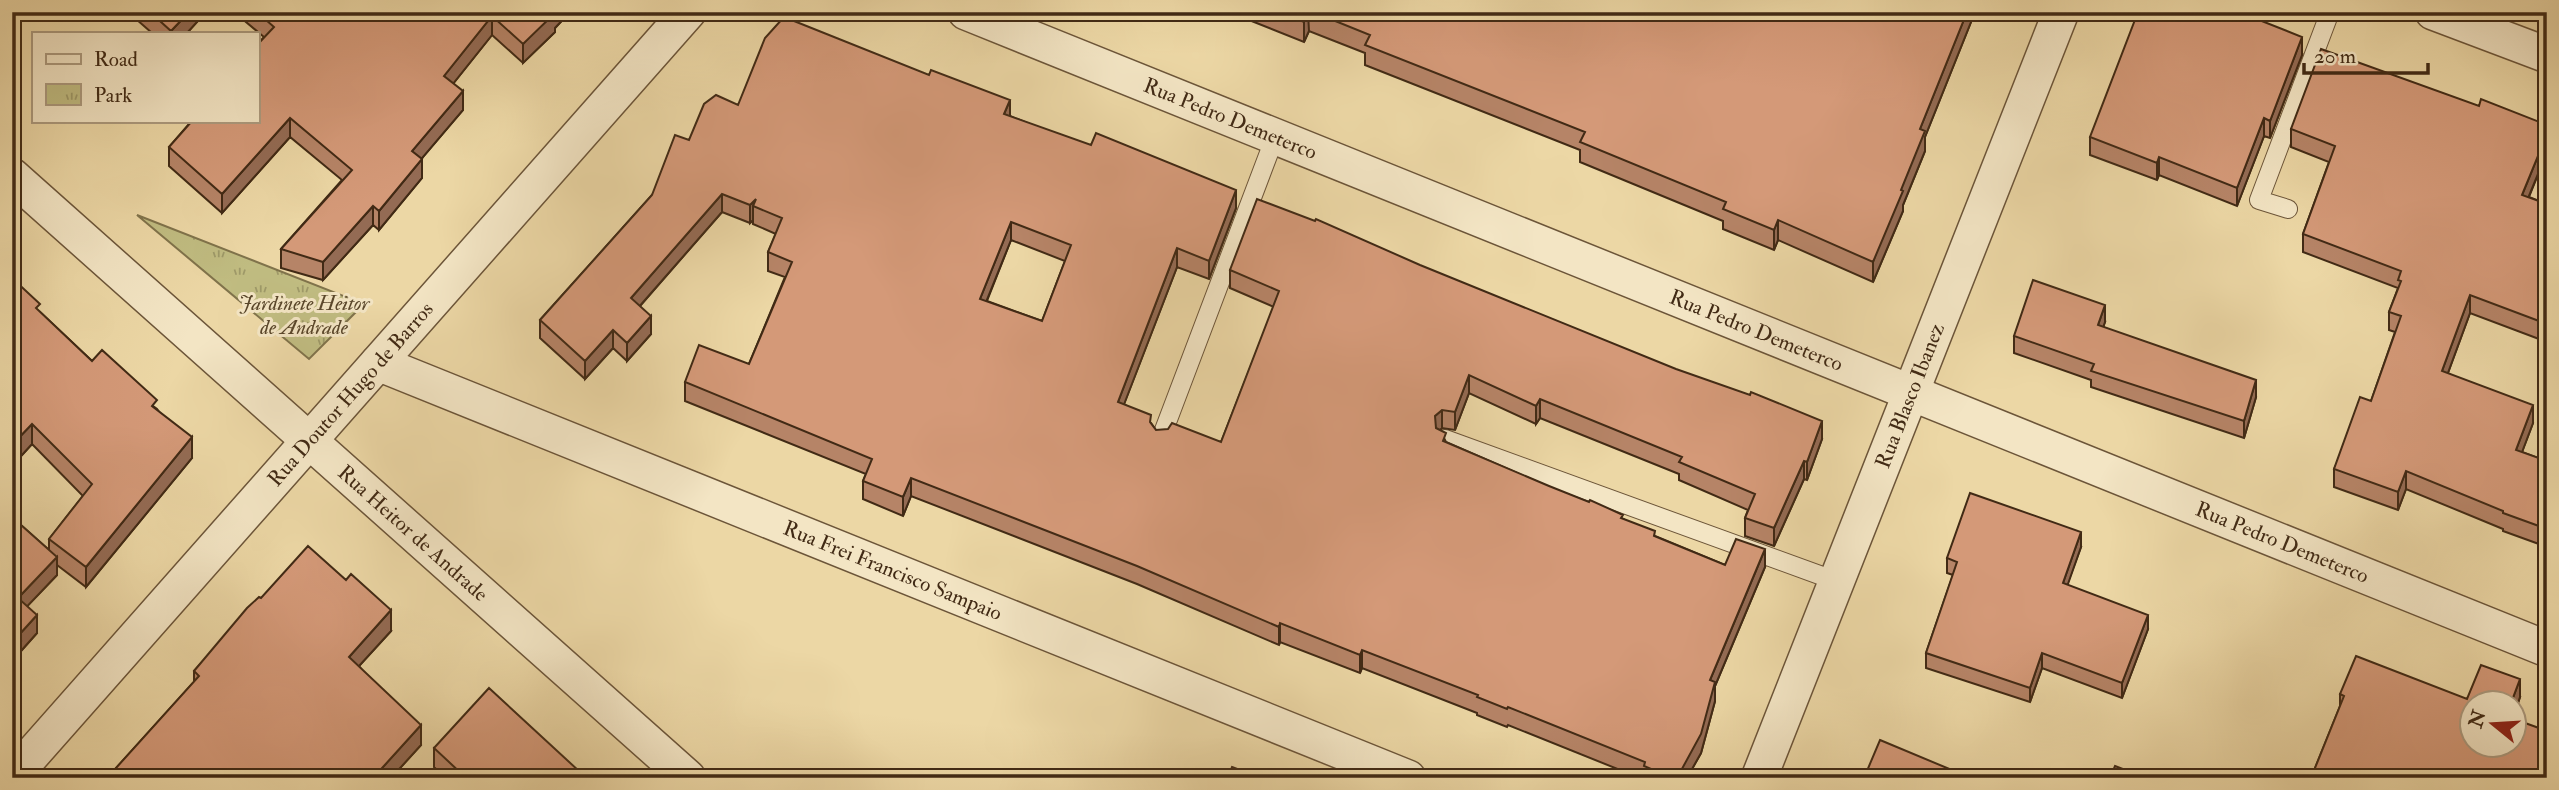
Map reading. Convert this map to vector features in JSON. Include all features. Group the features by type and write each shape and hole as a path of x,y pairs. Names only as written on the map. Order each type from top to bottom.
{"street":[{"name":"Rua Doutor Hugo de Barros","path":"12,777 688,12"},
{"name":"Rua Pedro Demeterco","path":"966,12 2547,649"},
{"name":"Rua Blasco Ibanez","path":"1759,778 2061,12"},
{"path":"2433,12 2547,55"},
{"path":"2489,33 2547,37"},
{"name":"Rua Heitor de Andrade","path":"12,176 688,778"},
{"name":"Rua Frei Francisco Sampaio","path":"378,363 1408,778"}],"lane":[{"path":"2288,209 2259,200 2330,12"},
{"path":"1161,438 1275,136"},
{"path":"1445,439 1836,581"}],"green space":[{"name":"Jardinete Heitor de Andrade","path":"137,215 364,304 309,359"}],"building":[{"path":"150,12 189,12 171,31"},
{"path":"257,12 555,12 523,44 492,16 444,76 463,91 412,151 422,159 379,211 373,206 323,262 281,249 352,170 290,118 222,194 169,147 191,122 259,122 259,43 274,27"},
{"path":"1279,12 1308,12 1304,22"},
{"path":"1313,12 1967,12 1920,129 1925,131 1901,190 1903,191 1873,262 1778,220 1774,230 1723,209 1726,202 1580,142 1585,132 1365,45 1370,35"},
{"path":"2138,12 2239,12 2302,37 2270,121 2264,118 2237,188 2159,157 2157,163 2090,137"},
{"path":"784,17 929,75 931,70 1010,100 1004,114 1091,145 1096,133 1236,190 1209,261 1177,248 1118,402 1151,415 1150,422 1156,430 1168,429 1172,423 1221,442 1279,291 1230,270 1257,199 1315,221 1316,219 1420,265 1676,369 1750,395 1751,392 1822,421 1807,462 1804,461 1774,528 1745,518 1755,494 1679,462 1682,457 1540,399 1536,406 1469,375 1455,412 1442,410 1435,416 1436,428 1446,433 1443,441 1549,486 1589,502 1590,500 1623,515 1621,518 1655,531 1654,536 1725,565 1736,539 1765,549 1710,680 1715,682 1701,734 1677,778 1644,766 1645,762 1477,697 1478,695 1362,650 1360,655 1280,623 1279,627 1137,566 911,478 903,497 863,481 872,459 685,382 699,345 749,364 792,262 768,252 782,218 753,206 756,199 750,205 722,194 631,298 651,316 627,343 613,330 585,361 540,320 652,195 675,135 689,140 704,104 716,95 738,105 765,38","holes":["1011,222 1071,245 1042,321 980,299"]},
{"path":"2321,49 2479,106 2481,99 2547,125 2547,134 2522,195 2547,204 2547,324 2470,295 2442,371 2533,405 2516,450 2547,461 2547,529 2406,471 2398,492 2334,469 2360,397 2371,401 2401,316 2389,312 2401,281 2398,280 2401,271 2303,234 2335,146 2291,129"},
{"path":"12,278 40,304 36,308 92,361 102,350 157,400 152,406 192,437 86,567 49,539 92,484 32,424 12,445"},
{"path":"2033,280 2105,305 2098,325 2256,380 2244,421 2091,371 2094,364 2014,336"},
{"path":"1970,493 2081,532 2063,583 2148,615 2122,683 2042,653 2030,688 1926,653 1957,562 1947,558"},
{"path":"12,517 57,557 18,598 37,615 17,637 21,641 12,650"},
{"path":"308,546 346,580 351,574 391,610 349,657 421,725 373,778 170,778 166,774 163,778 107,778 199,676 194,671 247,608 261,598"},
{"path":"2356,656 2458,696 2458,758 2528,758 2528,724 2547,731 2547,778 2397,778 2384,773 2382,778 2311,778 2344,696 2340,694"},
{"path":"2481,665 2520,679 2517,688 2472,688"},
{"path":"489,688 580,772 577,775 580,778 463,778 464,776 434,748"},
{"path":"1880,740 1971,778 1864,778"},
{"path":"2115,766 2146,778 2110,778"},
{"path":"1232,767 1261,778 1228,778"}]}
